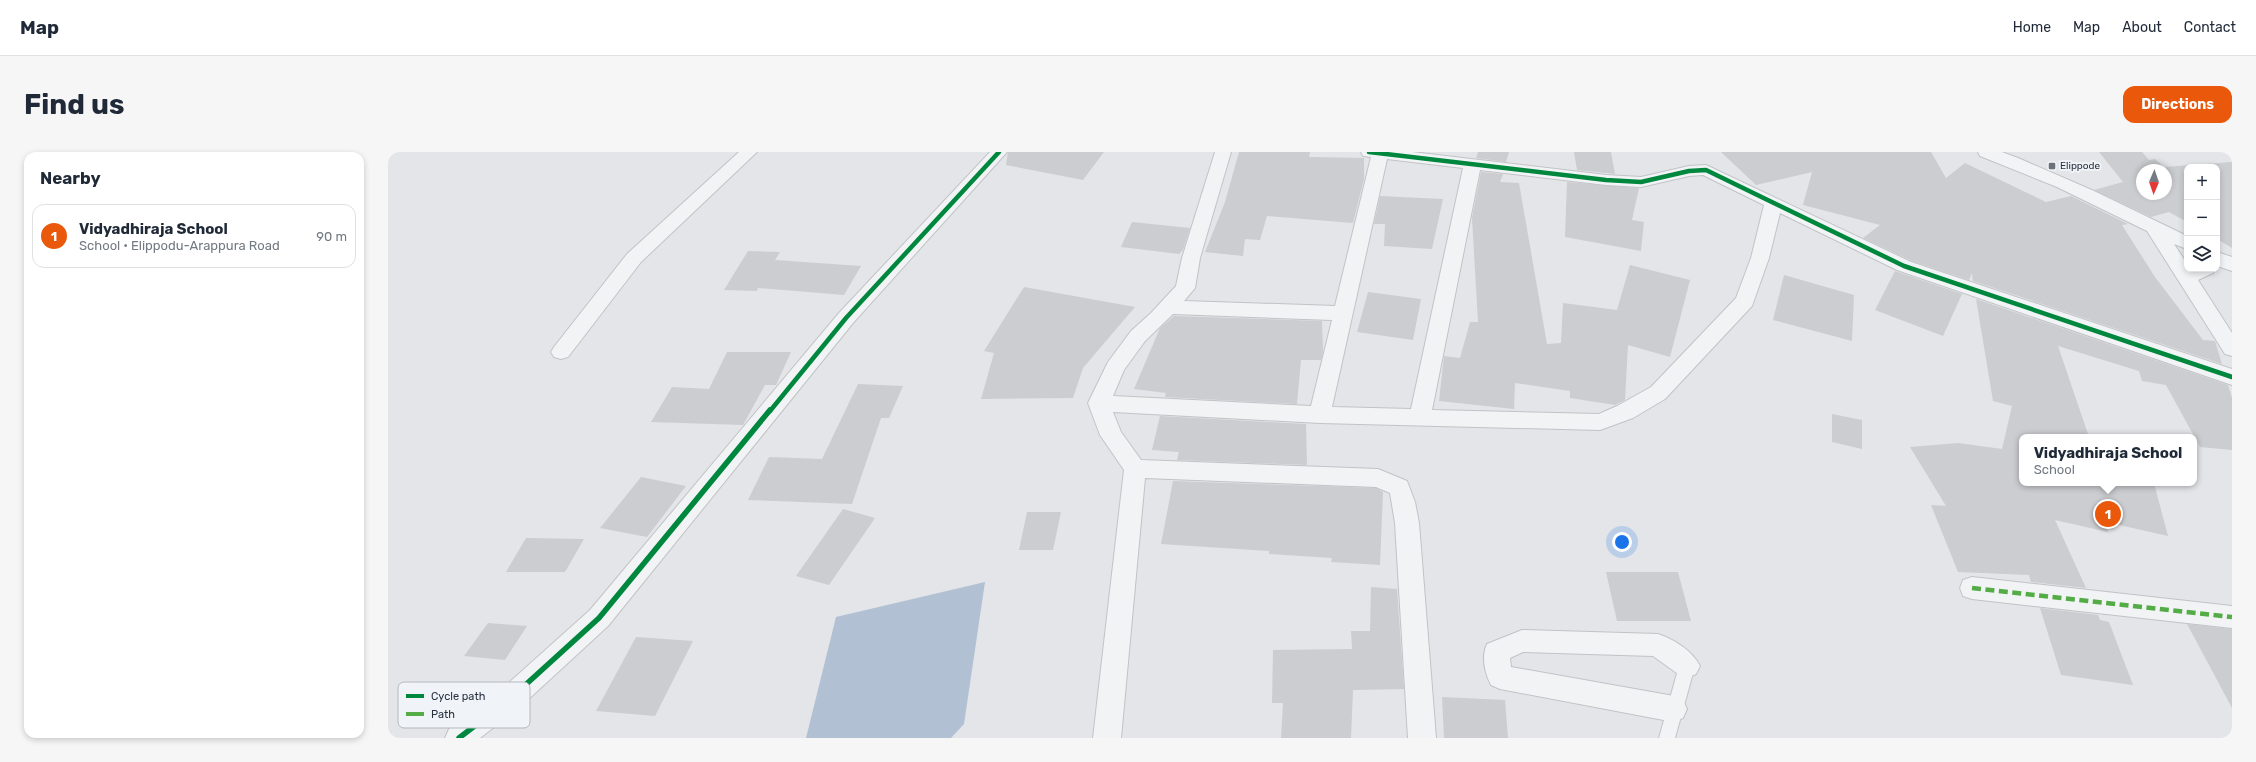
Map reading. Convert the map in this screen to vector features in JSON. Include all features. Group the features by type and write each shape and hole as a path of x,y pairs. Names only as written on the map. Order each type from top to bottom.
{"street":[{"path":"561,352 634,258 749,152"},
{"path":"529,682 599,618 846,318 999,152"},
{"path":"1107,738 1135,469 1111,435 1099,403 1114,367 1138,336 1169,307 1185,288 1191,258 1223,152"},
{"path":"1986,152 2027,167 2083,191 2154,228 2184,242"},
{"path":"1320,415 1384,153 1472,165 1606,180 1641,182 1689,171 1706,170 1773,204 1904,266 2232,377"},
{"path":"1420,418 1472,165"},
{"path":"1099,403 1320,415 1600,422 1625,412 1658,393 1745,300 1760,258 1773,204"},
{"path":"2154,228 2232,348"},
{"path":"2220,259 2232,265"},
{"path":"2220,267 2232,265"},
{"path":"2186,278 2199,272"},
{"path":"1169,307 1250,311 1344,313"},
{"path":"1135,469 1378,478 1399,487 1404,502 1407,523 1422,738"},
{"path":"1972,588 2232,617"},
{"path":"1674,709 1500,677 1496,652 1522,641 1658,646 1687,666"},
{"path":"459,738 472,728"}],"lane":[{"path":"1667,738 1687,666"}],"water":[{"path":"985,582 964,724 951,738 806,738 836,617"}],"building":[{"path":"1008,152 1104,152 1083,180 1006,165"},
{"path":"1239,152 1310,152 1309,157 1364,158 1364,179 1353,223 1267,216 1260,240 1245,239 1243,256 1205,252 1225,202"},
{"path":"1478,152 1509,152 1506,162 1476,158"},
{"path":"1574,152 1611,152 1615,174 1577,170"},
{"path":"1721,152 1931,152 1946,178 1965,163 2046,202 2071,196 2128,224 2122,225 2155,277 2203,340 2215,341 2222,364 1973,281 1972,273 1969,280 1912,261 1863,238 1880,225 1803,205 1812,172 1756,185"},
{"path":"2099,152 2142,152 2149,160 2155,159 2161,164 2136,164 2136,200 2172,200 2172,166 2184,166 2184,220 2169,212 2151,217 2094,190 2123,182"},
{"path":"2232,162 2232,248 2220,241 2220,164 2205,164"},
{"path":"1481,172 1503,174 1500,182 1519,183 1547,344 1561,343 1563,303 1617,310 1630,265 1690,280 1670,357 1628,345 1625,400 1615,405 1570,398 1570,391 1515,383 1514,409 1439,401 1444,356 1460,358 1470,322 1478,322 1472,218"},
{"path":"1567,182 1639,188 1632,220 1644,222 1641,251 1565,237"},
{"path":"1380,196 1443,199 1432,249 1384,246 1385,224 1374,224"},
{"path":"1132,222 1190,228 1183,250 1179,254 1121,247"},
{"path":"748,251 780,252 775,260 861,266 844,295 758,288 757,291 724,290"},
{"path":"1895,271 1962,294 1943,336 1875,310"},
{"path":"1784,275 1854,295 1852,341 1773,320"},
{"path":"1024,287 1135,307 1083,368 1073,398 981,399 994,353 984,351"},
{"path":"1368,292 1421,299 1413,340 1357,332"},
{"path":"1976,299 2228,385 2232,398 2232,450 2200,447 2197,442 2197,434 2193,434 2166,385 2142,381 2139,371 2058,346 2088,434 2019,434 2019,486 2155,486 2168,536 2106,522 2108,532 2055,520 2086,588 2031,582 2029,575 1958,572 1931,505 1946,506 1910,447 1958,443 2002,449 2012,406 1993,401"},
{"path":"1174,316 1322,321 1323,352 1321,360 1301,360 1297,404 1165,397 1166,393 1134,389 1160,328"},
{"path":"727,352 791,352 776,385 765,385 743,425 651,422 672,387 709,389"},
{"path":"858,384 903,386 889,418 881,418 852,504 748,500 769,457 822,459"},
{"path":"1832,414 1862,420 1862,449 1832,442"},
{"path":"1160,416 1306,424 1307,465 1177,460 1179,452 1152,450"},
{"path":"641,477 686,486 647,537 600,528"},
{"path":"1173,481 1376,488 1383,492 1380,565 1331,562 1332,558 1269,554 1269,551 1161,544"},
{"path":"843,509 875,518 829,585 796,576"},
{"path":"1027,512 1061,512 1053,550 1019,550"},
{"path":"526,538 584,539 565,572 506,572"},
{"path":"1606,572 1678,572 1691,621 1617,621"},
{"path":"1371,587 1397,589 1404,689 1353,690 1351,738 1281,738 1283,703 1272,703 1273,650 1352,649 1351,631 1370,631"},
{"path":"2040,608 2098,615 2100,620 2109,622 2133,685 2061,675"},
{"path":"488,623 527,626 505,660 464,656"},
{"path":"2187,624 2232,629 2232,708"},
{"path":"636,637 693,641 655,716 596,711"},
{"path":"1442,697 1505,700 1508,738 1444,738"}],"marked path":[{"path":"1972,588 2232,617"}],"cycle path":[{"path":"529,682 599,618 846,318 999,152"},
{"path":"1369,152 1606,180 1641,182 1689,171 1706,170 1904,266 2232,377"},
{"path":"459,738 472,728"}],"place":[{"name":"Elippode","path":"2052,166"},
{"name":"Vidyadhiraja School","path":"2108,514"}]}
